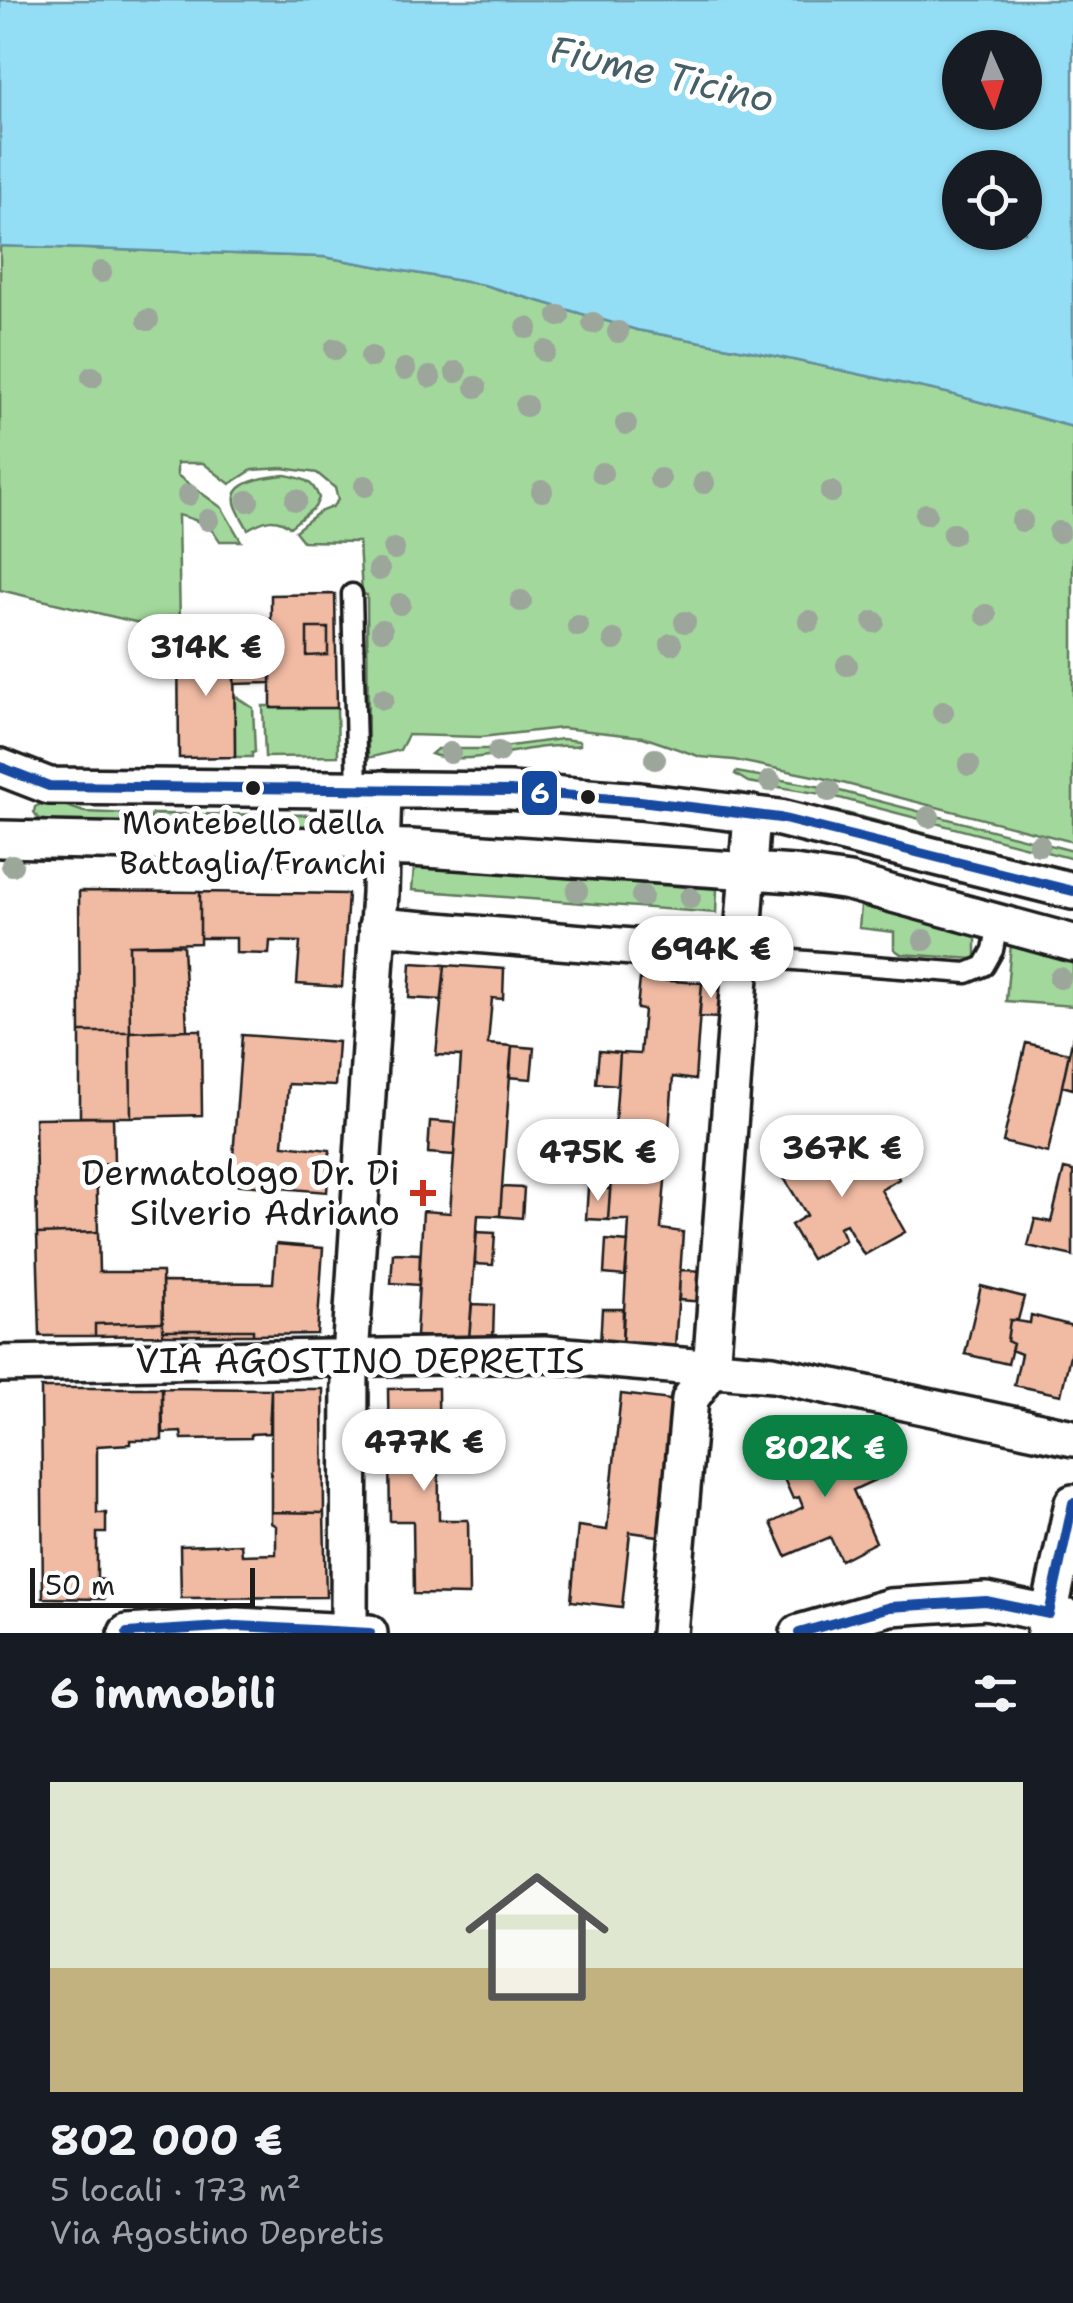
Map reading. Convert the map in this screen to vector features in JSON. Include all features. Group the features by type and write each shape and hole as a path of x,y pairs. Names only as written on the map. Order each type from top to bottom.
{"street":[{"path":"0,767 49,786 575,794 752,814 1073,891"},
{"path":"349,1633 350,1357 382,848 370,789"},
{"path":"669,1633 690,1399 711,1370 752,814"},
{"path":"0,839 411,848 794,874 849,882 1073,942"},
{"path":"378,926 742,956"},
{"name":"VIA AGOSTINO DEPRETIS","path":"0,1364 544,1354 773,1374 1073,1438"},
{"path":"799,1633 890,1607 986,1601 1056,1622 1073,1504"},
{"path":"127,1633 237,1626 370,1633"}],"lane":[{"path":"352,594 370,789"},
{"path":"742,956 967,974 984,966 993,950 998,923"}],"green space":[{"path":"0,246 324,257 484,285 637,330 947,393 1073,427 1073,842 823,778 701,757 643,737 562,728 481,737 408,735 400,750 368,758 367,595 362,594 359,542 303,541 295,531 338,500 335,488 317,473 283,468 252,470 230,484 203,463 177,463 177,475 222,508 241,541 220,541 202,524 178,515 180,627 148,625 0,590"},
{"path":"285,475 314,487 319,498 315,507 290,527 269,520 248,529 236,506 237,491 250,482"},
{"path":"235,696 253,708 252,757 235,757"},
{"path":"263,706 337,708 338,756 265,757"},
{"path":"562,739 580,741 580,745 460,758 431,754 437,749 487,749"},
{"path":"736,772 828,788 1073,851 1073,859 828,795 748,782"},
{"path":"737,792 842,812 1073,871 1073,875 841,815 736,796"},
{"path":"58,803 84,812 134,814 135,821 53,823 38,818 34,812 41,804"},
{"path":"152,814 354,815 356,823 347,827 154,824 150,820"},
{"path":"414,867 717,889 716,913 412,890"},
{"path":"861,906 970,933 976,936 976,956 974,959 901,954 894,949 894,932 859,928"},
{"path":"1011,944 1073,959 1073,1006 1006,1001"}],"water":[{"name":"Fiume Ticino","path":"0,0 1073,0 1073,427 947,393 637,330 484,285 324,257 0,246"}],"building":[{"path":"335,594 337,708 271,708 271,595","holes":["307,628 328,628 328,655 307,656"]},
{"path":"307,628 328,628 328,655 307,656"},
{"path":"234,640 235,757 179,758 178,641"},
{"path":"234,663 271,664 271,683 234,684"},
{"path":"79,891 200,892 200,943 129,945 130,1032 80,1032"},
{"path":"200,892 348,894 342,987 297,984 300,942 270,941 269,954 236,953 236,938 200,938"},
{"path":"129,945 183,945 187,1030 130,1032"},
{"path":"411,963 445,965 442,1000 409,998"},
{"path":"445,965 504,969 503,999 492,998 488,1044 512,1046 500,1216 478,1215 469,1339 416,1336 423,1211 450,1213 461,1056 436,1055"},
{"path":"640,979 702,983 695,1080 673,1077 661,1229 683,1232 675,1348 622,1346 629,1220 608,1220 620,1053 640,1054 644,1010 637,1009"},
{"path":"702,983 723,985 721,1018 699,1017"},
{"path":"201,1030 202,1115 131,1117 130,1032"},
{"path":"80,1032 130,1032 131,1117 80,1117"},
{"path":"242,1035 338,1042 335,1086 288,1084 283,1145 330,1150 327,1192 231,1184"},
{"path":"1073,1036 1073,1089 1062,1086"},
{"path":"1026,1043 1069,1053 1048,1153 1003,1142"},
{"path":"512,1046 534,1048 531,1079 509,1077"},
{"path":"599,1051 620,1053 618,1085 596,1083"},
{"path":"113,1117 114,1163 96,1164 98,1232 37,1234 35,1118"},
{"path":"430,1121 456,1123 454,1155 428,1153"},
{"path":"807,1143 827,1174 880,1143 899,1179 881,1190 905,1232 864,1255 846,1224 839,1227 845,1240 811,1259 791,1225 807,1215 776,1165"},
{"path":"1064,1169 1073,1171 1073,1256 1028,1246 1035,1219 1051,1222"},
{"path":"502,1187 524,1188 522,1218 500,1216"},
{"path":"588,1188 610,1189 608,1220 586,1219"},
{"path":"98,1232 99,1272 162,1272 163,1322 95,1324 95,1336 40,1336 37,1234"},
{"path":"476,1232 495,1233 493,1265 475,1264"},
{"path":"606,1240 628,1242 625,1276 604,1274"},
{"path":"276,1244 323,1248 317,1334 163,1330 162,1282 273,1283"},
{"path":"393,1253 420,1254 419,1285 391,1283"},
{"path":"680,1270 707,1271 705,1302 679,1300"},
{"path":"981,1286 1024,1297 1018,1320 1010,1320 1007,1341 1013,1344 1008,1364 965,1354"},
{"path":"472,1304 494,1305 493,1339 469,1339"},
{"path":"602,1309 623,1309 622,1346 600,1345"},
{"path":"1031,1315 1073,1326 1061,1395 1014,1385 1021,1354 1011,1350 1013,1344 1007,1341 1010,1320 1030,1323"},
{"path":"163,1322 163,1335 95,1336 95,1324"},
{"path":"163,1330 253,1330 253,1335 163,1335"},
{"path":"41,1388 162,1388 162,1440 97,1446 97,1513 106,1513 106,1533 97,1533 97,1579 105,1580 104,1599 43,1598"},
{"path":"162,1388 271,1389 269,1433 251,1434 251,1438 182,1439 181,1432 163,1433"},
{"path":"438,1388 439,1520 468,1520 469,1595 414,1594 413,1521 390,1521 388,1389"},
{"path":"271,1389 323,1389 324,1513 271,1512"},
{"path":"621,1394 671,1400 658,1536 630,1532 622,1607 571,1601 578,1526 607,1530"},
{"path":"806,1440 818,1465 865,1444 879,1478 853,1490 876,1542 841,1560 830,1537 786,1556 771,1523 803,1507 799,1497 793,1499 774,1456"},
{"path":"271,1512 324,1513 326,1597 181,1598 180,1546 241,1544 242,1555 276,1554 276,1526 271,1523"}],"transit line":[{"name":"6","path":"0,767 49,786 510,791 640,801 780,818 1073,891"},
{"name":"6","path":"1049,1614 1073,1503"},
{"name":"6","path":"799,1633 890,1607 986,1601 1049,1614"},
{"name":"6","path":"127,1633 237,1626 370,1633"}],"place":[{"name":"Montebello della Battaglia/Franchi","path":"253,788"},
{"name":"Dermatologo Dr. Di Silverio Adriano","path":"423,1193"}]}
